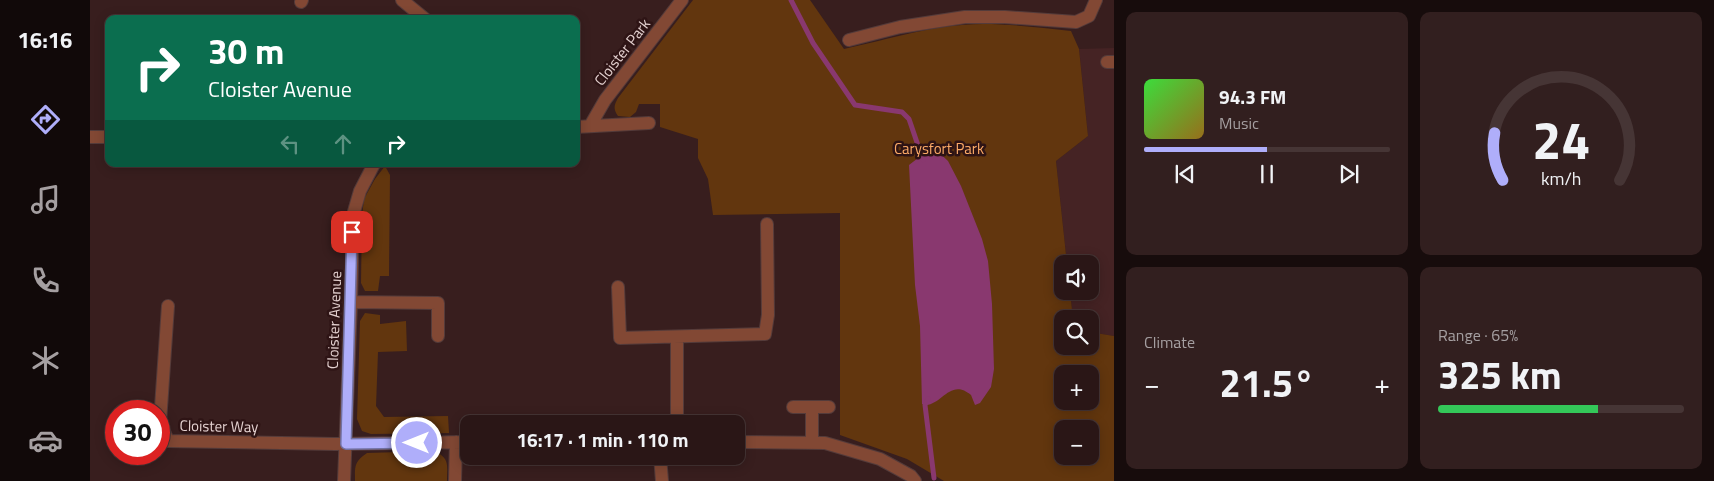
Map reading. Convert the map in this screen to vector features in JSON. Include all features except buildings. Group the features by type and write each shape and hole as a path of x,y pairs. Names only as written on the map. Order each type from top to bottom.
{"street":[{"path":"402,0 420,15"},
{"name":"Cloister Park","path":"590,126 605,100 682,0"},
{"path":"849,40 900,27 965,17 1005,17 1076,22 1089,16 1096,0"},
{"path":"580,127 649,123"},
{"path":"90,137 105,137"},
{"name":"Cloister Avenue","path":"344,481 353,215 360,191 372,167"},
{"path":"618,287 620,338 765,334 768,315 767,224"},
{"path":"351,302 438,303 438,336"},
{"name":"Cloister Way","path":"168,306 160,422 168,441 346,444"},
{"path":"677,337 677,415"},
{"path":"793,407 828,407"},
{"path":"812,407 812,442"},
{"path":"346,444 460,442"},
{"path":"745,442 825,442 880,459 911,476 915,481"},
{"path":"454,481 460,452"},
{"path":"661,465 662,481"}],"shaded area":[{"path":"1114,48 1114,336 1099,334 1099,310 1072,310 1071,300 1099,300 1099,255 1066,255 1056,161 1088,136 1079,49"},
{"path":"930,144 948,161 961,186 982,239 988,261 992,304 994,369 991,387 980,403 975,405 971,395 957,389 928,405 922,404 920,326 915,285 909,165 922,155"}],"green space":[{"name":"Carysfort Park","path":"693,0 810,0 844,49 948,26 983,24 1071,31 1079,49 1088,136 1056,161 1066,255 1054,255 1054,300 1071,300 1072,310 1054,310 1054,355 1099,355 1099,334 1114,336 1114,481 944,481 907,459 840,435 840,213 713,215 708,179 698,158 698,139 660,127 660,104 639,104 636,112 630,117 618,116 615,111 616,103"},
{"path":"386,167 390,175 389,276 380,276 378,291 365,291 361,283 362,216 364,199 375,179"},
{"path":"365,313 380,315 380,324 406,321 407,351 378,352 376,406 384,417 448,416 449,433 371,434 362,431 357,419 360,321"},
{"path":"435,451 447,463 447,481 355,481 356,465 367,453"}],"waterway":[{"path":"791,0 813,43 855,105 902,112 909,119 923,160"},
{"path":"928,399 925,405 934,478"}],"route":[{"path":"352,232 346,444 417,443"}]}
